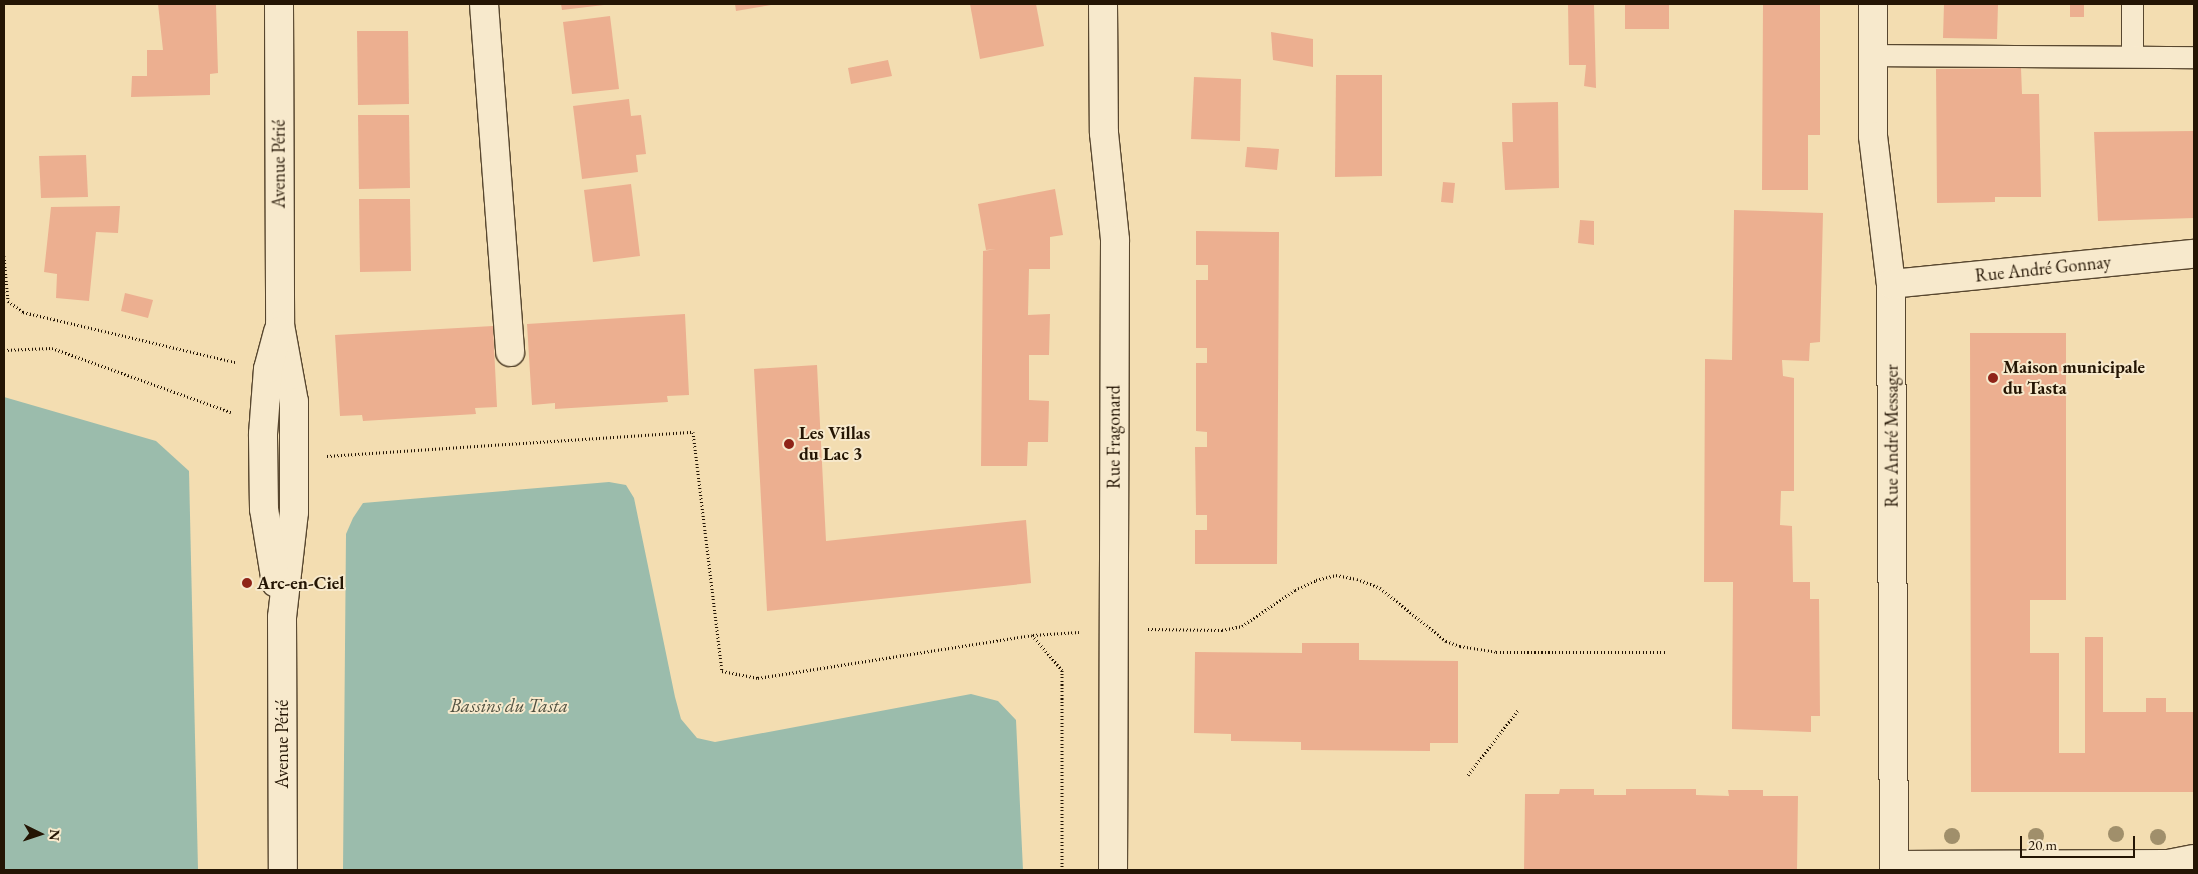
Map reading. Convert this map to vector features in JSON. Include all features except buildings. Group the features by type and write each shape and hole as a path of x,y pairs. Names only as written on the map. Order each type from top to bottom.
{"street":[{"name":"Avenue Périé","path":"279,4 280,325 294,402 294,512 282,617 282,870"},
{"path":"484,4 510,352"},
{"name":"Rue Fragonard","path":"1103,4 1104,133 1115,240 1113,870"},
{"name":"Rue André Messager","path":"1874,4 1873,136 1891,284 1895,868"},
{"name":"Rue André Gonnay","path":"1891,284 2194,254"},
{"name":"Avenue Périé","path":"280,325 268,369 263,434 264,509 282,617"},
{"path":"1895,868 2168,864 2194,859"}],"lane":[{"path":"2132,4 2132,56"},
{"path":"1873,55 2194,57"}],"path":[{"path":"4,256 8,302"},
{"path":"4,299 23,312 268,369"},
{"path":"4,350 52,348 249,418 249,434 263,434"},
{"path":"318,456 693,432 722,671 758,678 1032,635 1114,629 1222,630 1242,626 1295,590 1316,580 1336,575 1357,579 1380,588 1446,641 1460,646 1496,652 1666,652"},
{"path":"1032,635 1062,670 1062,870"},
{"path":"1468,775 1518,710"}],"water":[{"path":"4,397 156,441 189,471 198,870 4,870"},
{"name":"Bassins du Tasta","path":"609,482 626,485 634,498 675,697 681,719 697,738 715,742 971,694 998,701 1016,720 1023,870 343,870 346,534 353,518 363,503"}],"place":[{"name":"Maison municipale du Tasta","path":"1993,378"},
{"name":"Les Villas du Lac 3","path":"789,444"},
{"name":"Arc-en-Ciel","path":"247,583"}]}
